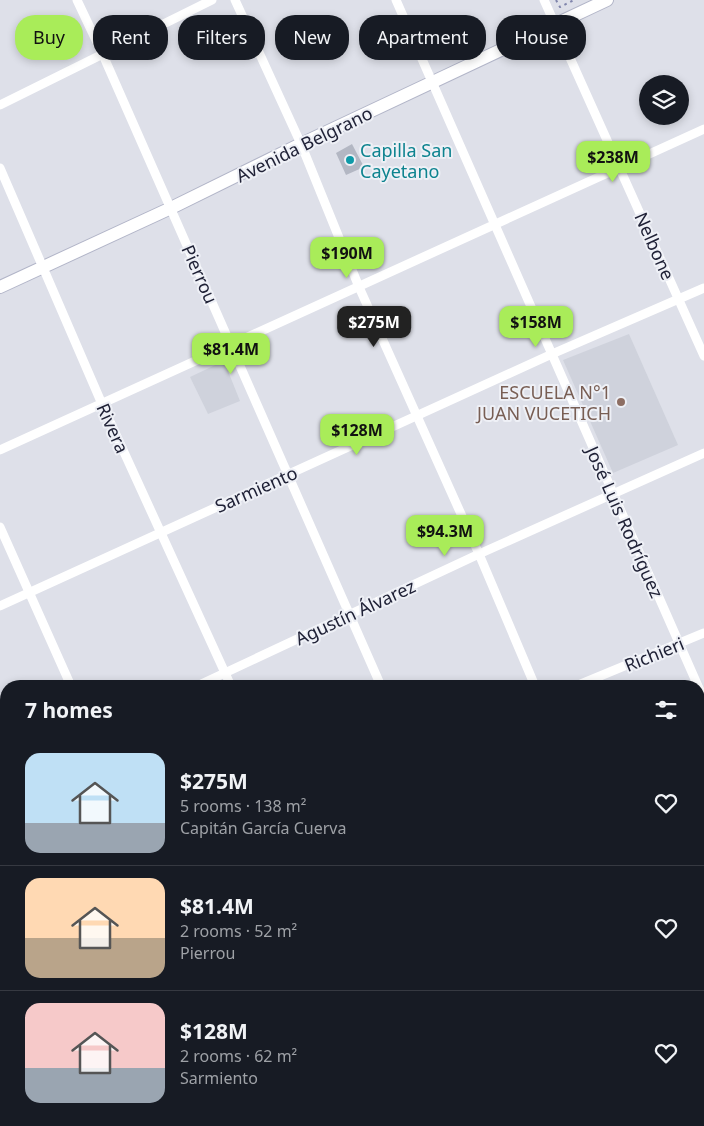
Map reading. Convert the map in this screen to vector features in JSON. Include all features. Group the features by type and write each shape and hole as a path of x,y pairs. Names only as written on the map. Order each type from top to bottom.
{"main road":[{"name":"Avenida Belgrano","path":"574,15 607,0"},
{"name":"Avenida Belgrano","path":"0,287 171,208 301,144 496,53"}],"street":[{"name":"Pierrou","path":"77,0 93,34"},
{"path":"168,22 212,0"},
{"path":"235,0 301,144 360,287 479,554 532,680"},
{"name":"José Luis Rodríguez","path":"396,0 695,680"},
{"name":"Nelbone","path":"544,0 551,15"},
{"path":"0,105 93,60"},
{"name":"Pierrou","path":"105,60 379,680"},
{"name":"Nelbone","path":"571,60 704,356"},
{"path":"0,450 704,129"},
{"name":"Rivera","path":"0,168 102,404 228,680"},
{"name":"Sarmiento","path":"0,606 552,354 704,288"},
{"name":"Agustín Álvarez","path":"211,680 479,554 704,453"},
{"path":"0,527 68,680"},
{"name":"Richieri","path":"591,680 704,633"}],"path":[{"path":"556,0 560,7 574,0"}],"shaded area":[{"name":"ESCUELA N°1 JUAN VUCETICH","path":"629,334 678,445 613,473 563,360"},
{"path":"224,361 240,401 208,414 190,377"}],"building":[{"name":"Capilla San Cayetano","path":"352,144 364,167 346,175 336,153"}],"place":[{"name":"Capilla San Cayetano","path":"350,160"},
{"name":"ESCUELA N°1 JUAN VUCETICH","path":"621,402"}]}
